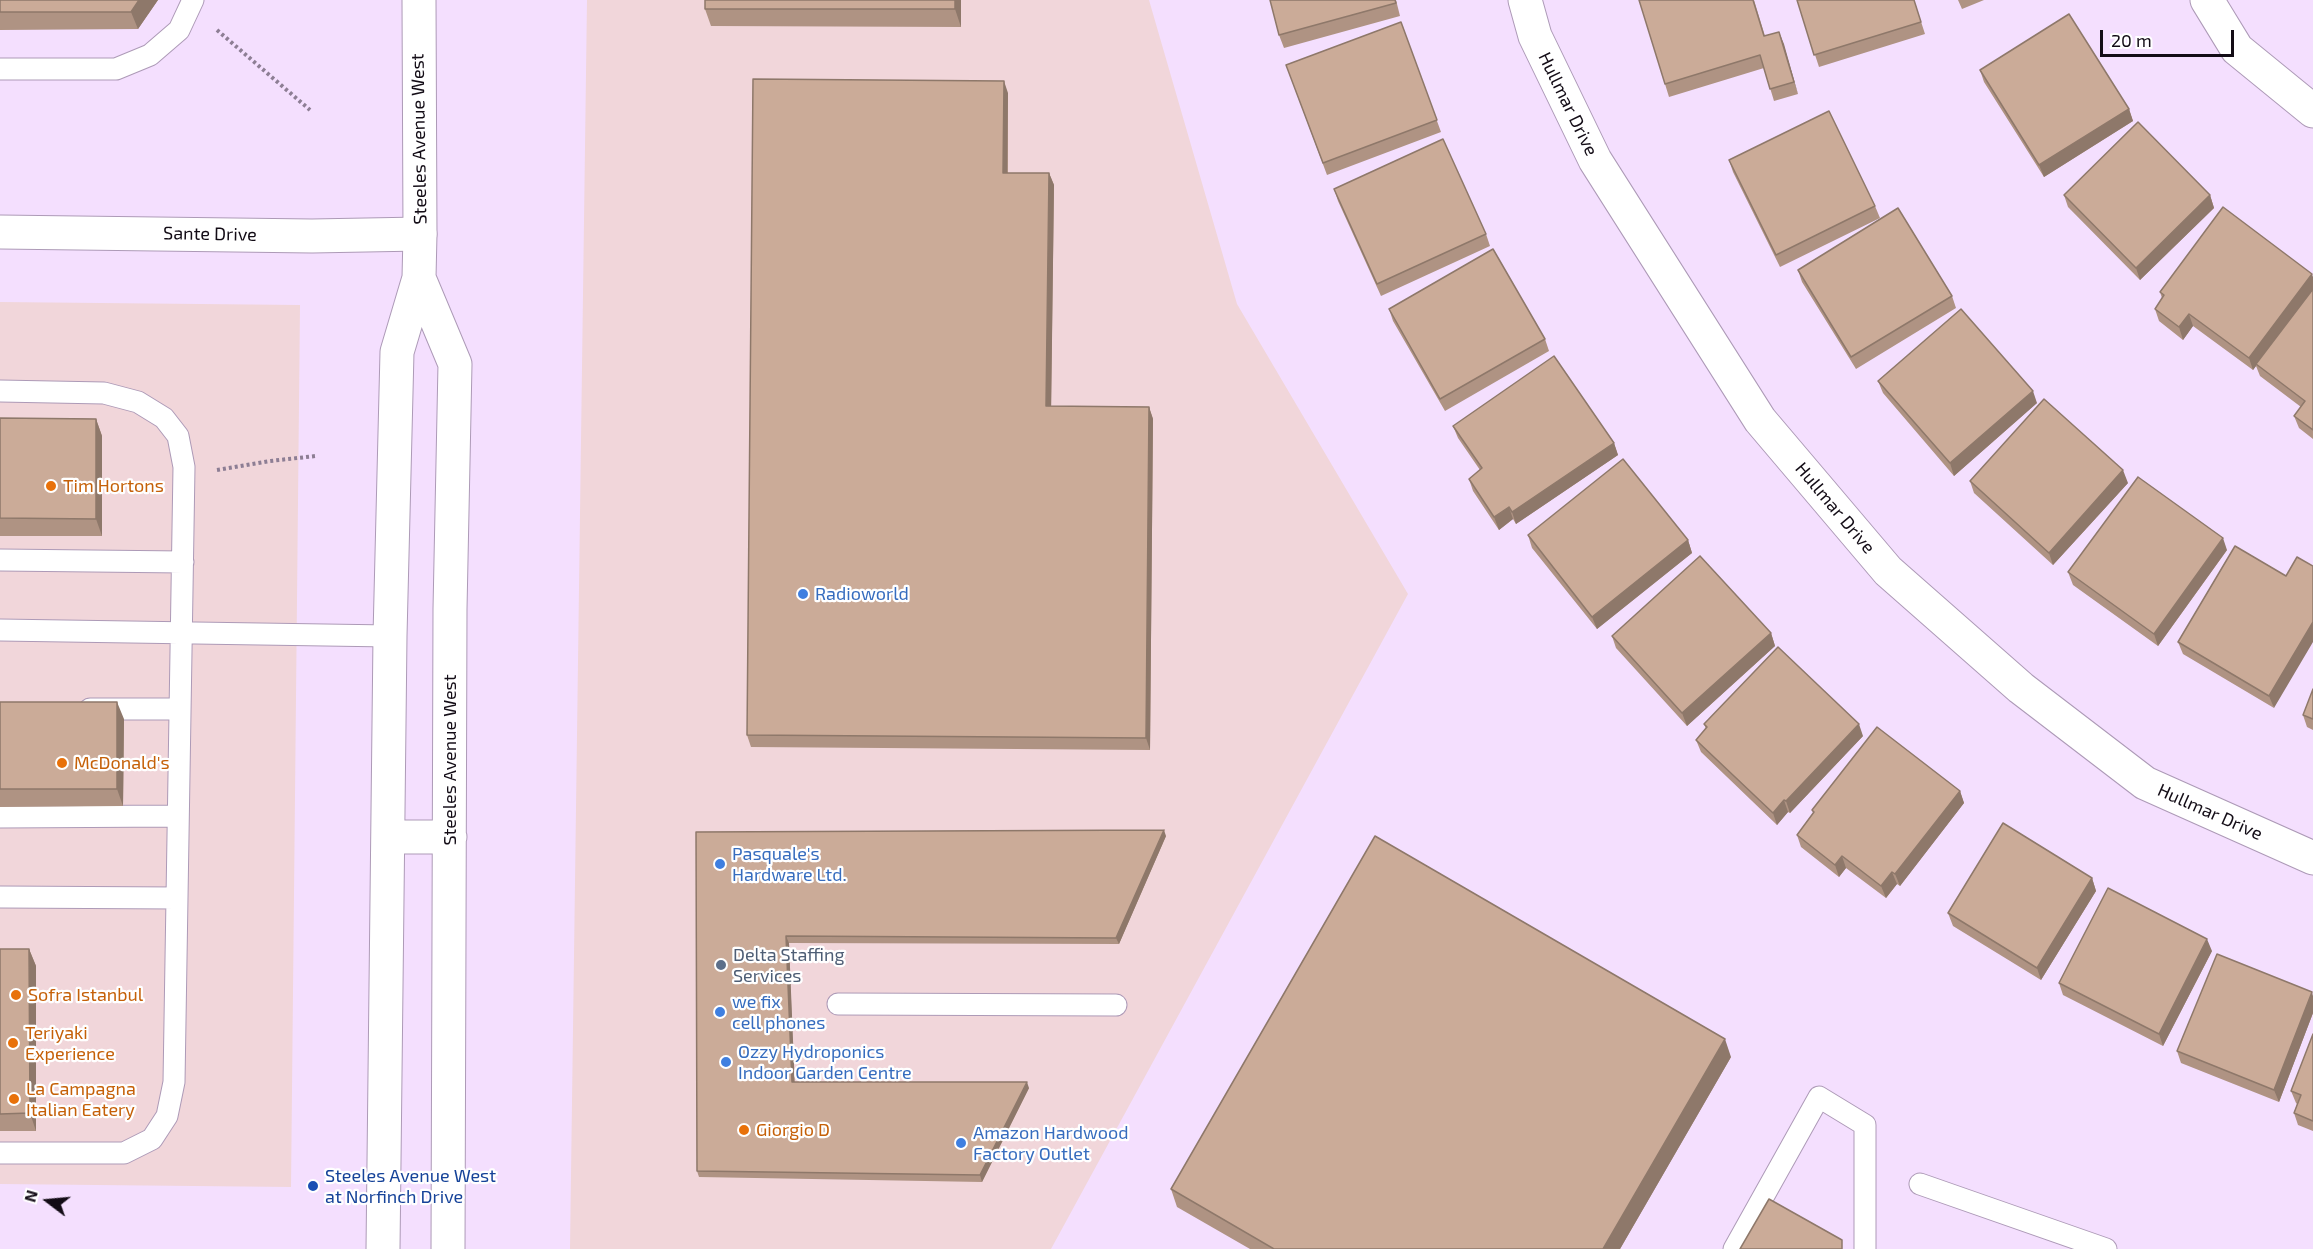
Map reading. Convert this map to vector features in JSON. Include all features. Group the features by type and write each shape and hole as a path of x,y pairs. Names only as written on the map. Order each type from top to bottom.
{"main road":[{"name":"Steeles Avenue West","path":"383,1249 390,636 397,352 418,278 420,234 419,0"},
{"name":"Hullmar Drive","path":"1525,0 1535,36 1595,160 1639,230 1760,420 1888,571 2021,688 2145,783 2313,858"},
{"path":"2207,0 2237,49 2313,111"},
{"name":"Sante Drive","path":"0,232 312,236 420,234"},
{"name":"Steeles Avenue West","path":"418,278 455,364 450,609 448,1249"},
{"path":"388,837 450,837"}],"lane":[{"path":"0,69 116,69 150,55 178,30 191,3"},
{"path":"0,406 9,391 104,393 138,402 164,418 178,436 184,467 174,1082 166,1116 152,1139 124,1153 0,1153"},
{"path":"0,560 183,562"},
{"path":"0,630 390,636"},
{"path":"70,708 180,709"},
{"path":"0,817 178,816"},
{"path":"0,897 177,898"},
{"path":"838,1004 1116,1005"},
{"path":"1734,1249 1818,1098 1865,1125 1865,1249"},
{"path":"1920,1184 2106,1249"}],"path":[{"path":"191,3 310,110"},
{"path":"184,475 270,460 316,456"}],"shaded area":[{"path":"587,0 1149,0 1237,304 1408,594 1051,1249 570,1249"},
{"path":"0,302 300,305 291,1187 0,1184"}],"building":[{"path":"0,0 139,0 131,12 0,12"},
{"path":"705,0 955,0 955,9 705,9"},
{"path":"1270,0 1395,0 1396,3 1279,35"},
{"path":"1639,0 1753,0 1764,36 1779,32 1794,82 1770,89 1760,55 1665,84"},
{"path":"1797,0 1914,0 1921,22 1814,55"},
{"path":"2069,14 2129,109 2039,165 1980,70"},
{"path":"1401,22 1437,120 1323,163 1286,65"},
{"path":"753,79 1004,81 1003,173 1049,173 1046,406 1149,407 1146,738 747,735"},
{"path":"1829,111 1875,206 1776,255 1729,160"},
{"path":"2138,122 2210,195 2136,268 2064,195"},
{"path":"1443,139 1486,234 1377,284 1334,189"},
{"path":"2223,207 2312,274 2249,358 2189,314 2179,327 2155,309 2164,295 2160,292"},
{"path":"1898,208 1952,296 1851,357 1798,270"},
{"path":"1493,249 1545,339 1440,399 1389,309"},
{"path":"2313,289 2313,430 2294,416 2305,401 2256,364"},
{"path":"1961,309 2033,391 1950,463 1878,381"},
{"path":"1554,356 1614,443 1512,512 1509,507 1494,517 1469,479 1482,468 1453,426"},
{"path":"2044,399 2123,470 2049,553 1970,481"},
{"name":"Tim Hortons","path":"0,418 96,419 96,519 0,518"},
{"path":"1623,459 1688,540 1592,617 1528,535"},
{"path":"2138,477 2223,538 2154,634 2068,572"},
{"path":"2235,546 2286,576 2297,557 2313,566 2313,622 2269,696 2178,642"},
{"path":"1700,556 1771,633 1682,713 1612,636"},
{"path":"1778,647 1859,724 1773,813 1696,740 1707,727 1704,724"},
{"path":"2313,689 2313,719 2303,715"},
{"name":"McDonald's","path":"0,702 117,702 117,789 0,789"},
{"path":"1877,727 1960,791 1895,874 1892,872 1881,886 1842,856 1835,865 1797,835 1814,812 1812,810"},
{"path":"2003,823 2092,878 2037,968 1948,913"},
{"path":"1164,830 1116,938 786,936 792,1082 1027,1082 980,1175 697,1171 696,832"},
{"path":"1375,836 1725,1039 1603,1249 1274,1249 1171,1189"},
{"path":"2108,888 2207,939 2159,1034 2059,983"},
{"path":"0,949 29,949 30,1113 0,1114"},
{"path":"2217,954 2312,992 2274,1090 2177,1051"},
{"path":"2313,1034 2313,1121 2294,1113 2301,1095 2291,1091"},
{"path":"1769,1199 1842,1240 1842,1249 1740,1249"}],"place":[{"name":"Tim Hortons","path":"51,486"},
{"name":"Radioworld","path":"803,594"},
{"name":"McDonald's","path":"62,763"},
{"name":"Pasquale's Hardware Ltd.","path":"720,864"},
{"name":"Delta Staffing Services","path":"721,965"},
{"name":"Sofra Istanbul","path":"16,995"},
{"name":"we fix cell phones","path":"720,1012"},
{"name":"Teriyaki Experience","path":"13,1043"},
{"name":"Ozzy Hydroponics Indoor Garden Centre","path":"726,1062"},
{"name":"La Campagna Italian Eatery","path":"14,1099"},
{"name":"Giorgio D","path":"744,1130"},
{"name":"Amazon Hardwood Factory Outlet","path":"961,1143"},
{"name":"Steeles Avenue West at Norfinch Drive","path":"313,1186"}]}
